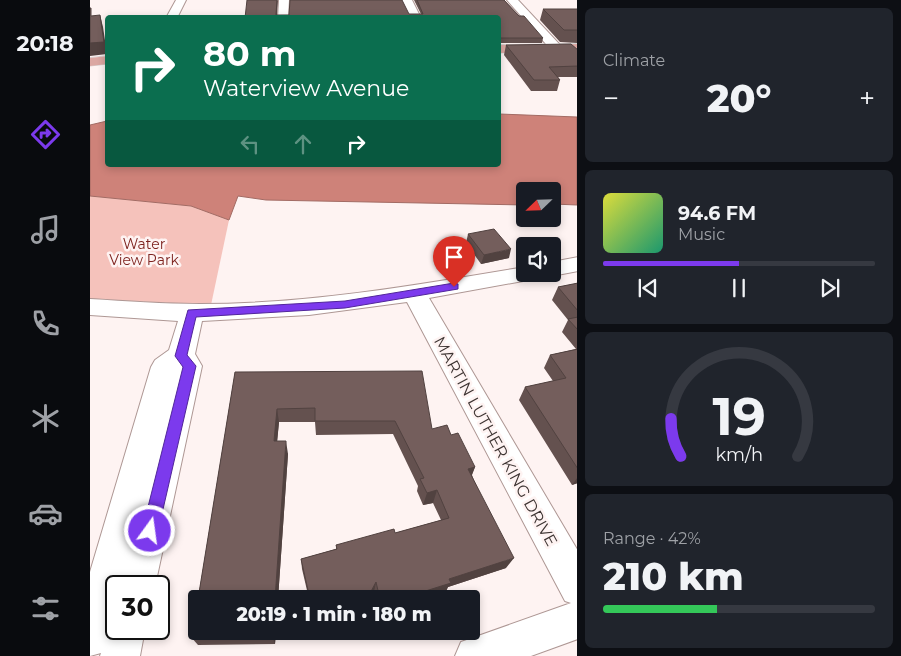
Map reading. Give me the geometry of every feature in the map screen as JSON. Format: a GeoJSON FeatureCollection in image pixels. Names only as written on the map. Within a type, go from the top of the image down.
{"type":"FeatureCollection","features":[{"type":"Feature","properties":{"kind":"main road"},"geometry":{"type":"LineString","coordinates":[[501,49],[577,48]]}},
{"type":"Feature","properties":{"kind":"main road"},"geometry":{"type":"LineString","coordinates":[[90,62],[105,60]]}},
{"type":"Feature","properties":{"kind":"street"},"geometry":{"type":"LineString","coordinates":[[173,15],[182,0]]}},
{"type":"Feature","properties":{"kind":"street"},"geometry":{"type":"LineString","coordinates":[[283,15],[284,0]]}},
{"type":"Feature","properties":{"kind":"street"},"geometry":{"type":"LineString","coordinates":[[407,0],[414,15]]}},
{"type":"Feature","properties":{"kind":"street"},"geometry":{"type":"LineString","coordinates":[[512,0],[557,48]]}},
{"type":"Feature","properties":{"kind":"street"},"geometry":{"type":"LineString","coordinates":[[561,267],[577,264]]}},
{"type":"Feature","properties":{"kind":"street"},"geometry":{"type":"LineString","coordinates":[[90,306],[192,313],[345,304],[415,294],[516,276]]}},
{"type":"Feature","properties":{"kind":"street","name":"MARTIN LUTHER KING DRIVE"},"geometry":{"type":"LineString","coordinates":[[415,294],[577,588]]}},
{"type":"Feature","properties":{"kind":"street"},"geometry":{"type":"LineString","coordinates":[[90,638],[164,367],[181,356],[192,313]]}},
{"type":"Feature","properties":{"kind":"street"},"geometry":{"type":"LineString","coordinates":[[139,575],[190,366],[181,356]]}},
{"type":"Feature","properties":{"kind":"street"},"geometry":{"type":"LineString","coordinates":[[475,656],[577,620]]}},
{"type":"Feature","properties":{"kind":"street"},"geometry":{"type":"LineString","coordinates":[[120,656],[124,640]]}},
{"type":"Feature","properties":{"kind":"green space","name":"Water View Park"},"geometry":{"type":"Polygon","coordinates":[[[90,196],[191,206],[229,220],[211,305],[90,299],[90,196]]]}},
{"type":"Feature","properties":{"kind":"shaded area"},"geometry":{"type":"Polygon","coordinates":[[[501,114],[577,117],[577,205],[561,204],[561,182],[516,182],[516,205],[266,200],[238,196],[229,220],[191,206],[90,196],[90,125],[105,121],[105,167],[501,167],[501,114]]]}},
{"type":"Feature","properties":{"kind":"building"},"geometry":{"type":"Polygon","coordinates":[[[247,0],[277,0],[276,15],[245,15],[247,0]]]}},
{"type":"Feature","properties":{"kind":"building"},"geometry":{"type":"Polygon","coordinates":[[[290,0],[402,0],[409,14],[423,14],[417,0],[504,0],[519,16],[524,16],[543,38],[501,38],[501,15],[289,15],[290,0]]]}},
{"type":"Feature","properties":{"kind":"building"},"geometry":{"type":"Polygon","coordinates":[[[90,8],[91,16],[100,15],[104,42],[90,43],[90,8]]]}},
{"type":"Feature","properties":{"kind":"building"},"geometry":{"type":"Polygon","coordinates":[[[543,9],[577,9],[577,30],[564,30],[543,9]]]}},
{"type":"Feature","properties":{"kind":"building"},"geometry":{"type":"Polygon","coordinates":[[[571,44],[577,49],[577,66],[549,67],[560,80],[534,80],[506,45],[571,44]]]}},
{"type":"Feature","properties":{"kind":"building"},"geometry":{"type":"Polygon","coordinates":[[[494,229],[511,249],[484,255],[468,234],[494,229]]]}},
{"type":"Feature","properties":{"kind":"building"},"geometry":{"type":"Polygon","coordinates":[[[577,283],[577,310],[558,287],[577,283]]]}},
{"type":"Feature","properties":{"kind":"building"},"geometry":{"type":"Polygon","coordinates":[[[577,317],[577,329],[568,319],[577,317]]]}},
{"type":"Feature","properties":{"kind":"building"},"geometry":{"type":"Polygon","coordinates":[[[577,349],[577,467],[525,387],[566,378],[550,355],[577,349]]]}},
{"type":"Feature","properties":{"kind":"building"},"geometry":{"type":"Polygon","coordinates":[[[422,371],[432,429],[447,425],[451,435],[458,433],[475,467],[468,469],[514,558],[449,579],[451,583],[429,590],[378,590],[376,582],[372,590],[308,590],[301,559],[337,549],[336,545],[394,529],[395,533],[449,518],[437,490],[427,493],[420,479],[424,478],[395,421],[315,421],[315,408],[277,409],[274,441],[286,441],[276,590],[199,590],[235,372],[422,371]]]}},
{"type":"Feature","properties":{"kind":"route"},"geometry":{"type":"LineString","coordinates":[[150,531],[190,366],[181,356],[192,313],[307,308],[454,287]]}}]}
